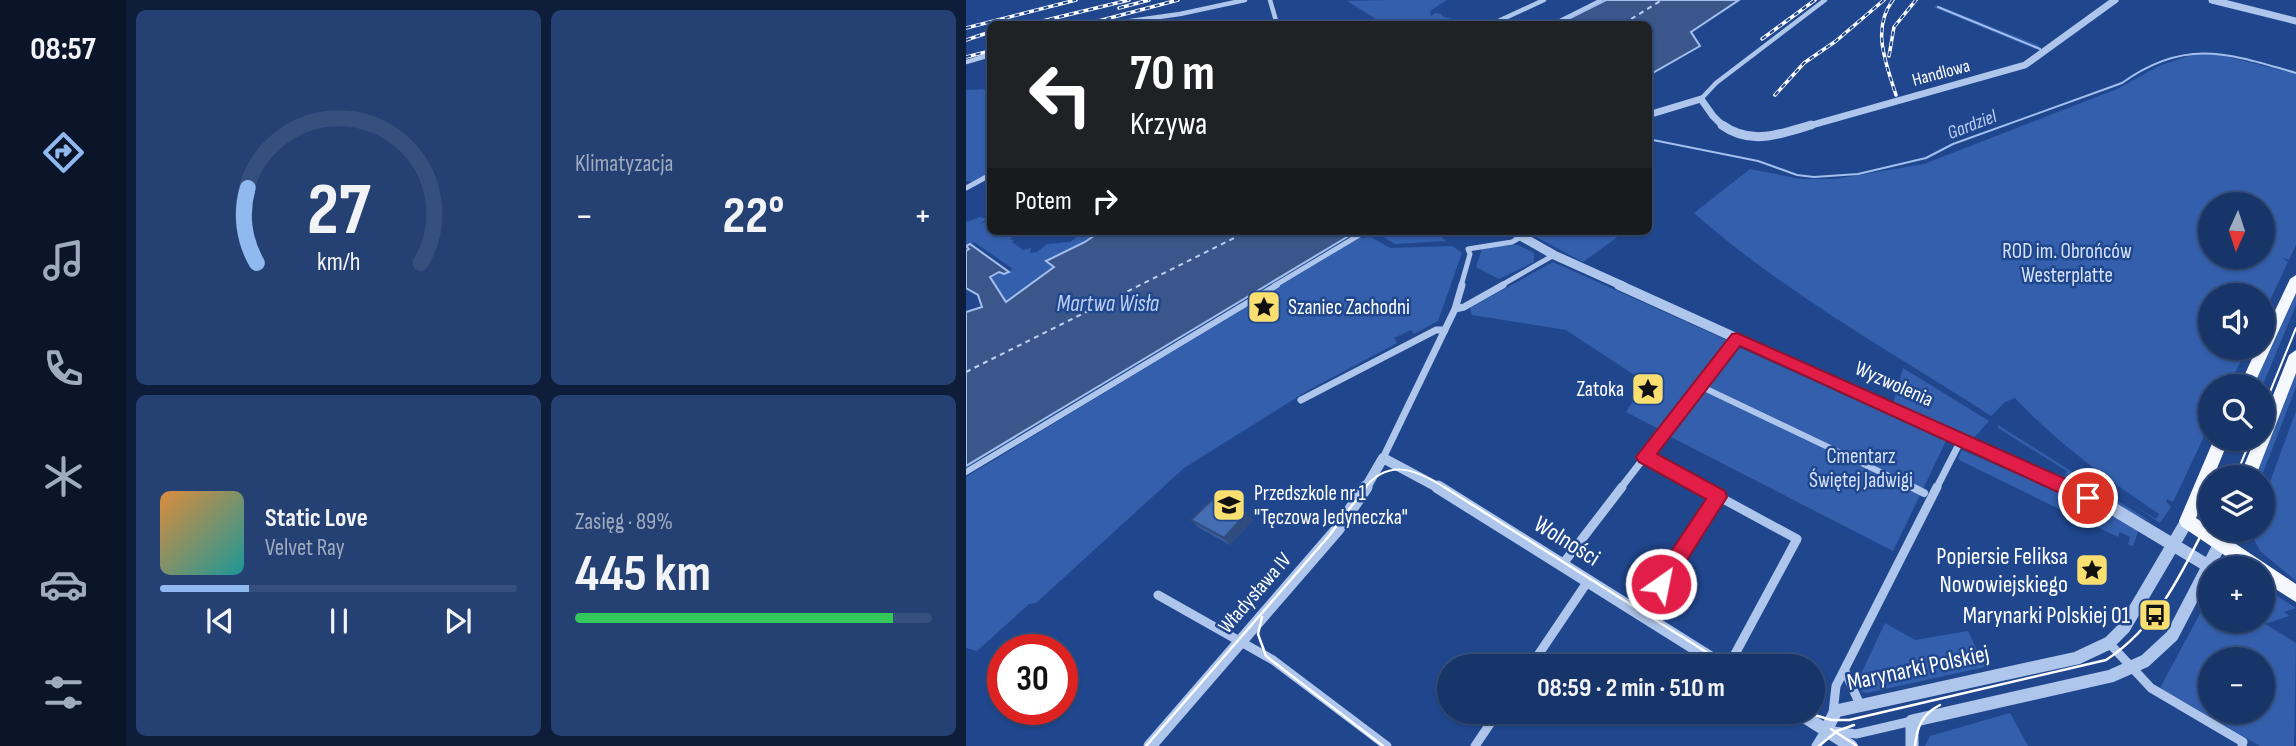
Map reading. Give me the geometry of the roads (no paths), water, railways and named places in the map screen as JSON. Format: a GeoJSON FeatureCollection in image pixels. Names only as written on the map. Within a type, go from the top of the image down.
{"type":"FeatureCollection","features":[{"type":"Feature","properties":{"kind":"main road"},"geometry":{"type":"LineString","coordinates":[[2252,374],[2296,279]]}},
{"type":"Feature","properties":{"kind":"main road"},"geometry":{"type":"LineString","coordinates":[[2275,408],[2296,355]]}},
{"type":"Feature","properties":{"kind":"main road","name":"Marynarki Polskiej"},"geometry":{"type":"LineString","coordinates":[[2187,521],[2217,451]]}},
{"type":"Feature","properties":{"kind":"main road"},"geometry":{"type":"LineString","coordinates":[[2187,521],[2198,525]]}},
{"type":"Feature","properties":{"kind":"main road"},"geometry":{"type":"LineString","coordinates":[[2231,542],[2246,556]]}},
{"type":"Feature","properties":{"kind":"main road"},"geometry":{"type":"LineString","coordinates":[[2275,580],[2296,594]]}},
{"type":"Feature","properties":{"kind":"street"},"geometry":{"type":"LineString","coordinates":[[1130,21],[1245,0]]}},
{"type":"Feature","properties":{"kind":"street"},"geometry":{"type":"LineString","coordinates":[[1270,0],[1276,21]]}},
{"type":"Feature","properties":{"kind":"street"},"geometry":{"type":"LineString","coordinates":[[1498,21],[1544,0]]}},
{"type":"Feature","properties":{"kind":"street"},"geometry":{"type":"LineString","coordinates":[[1559,21],[1601,0]]}},
{"type":"Feature","properties":{"kind":"street"},"geometry":{"type":"LineString","coordinates":[[1652,114],[1701,99],[1716,83],[1825,0]]}},
{"type":"Feature","properties":{"kind":"street","name":"Handlowa"},"geometry":{"type":"LineString","coordinates":[[1701,99],[1718,124],[1758,139],[2025,65],[2115,0]]}},
{"type":"Feature","properties":{"kind":"street"},"geometry":{"type":"LineString","coordinates":[[2212,0],[2296,21]]}},
{"type":"Feature","properties":{"kind":"street"},"geometry":{"type":"LineString","coordinates":[[966,62],[987,56]]}},
{"type":"Feature","properties":{"kind":"street"},"geometry":{"type":"LineString","coordinates":[[966,188],[987,177]]}},
{"type":"Feature","properties":{"kind":"street"},"geometry":{"type":"LineString","coordinates":[[966,472],[1359,235]]}},
{"type":"Feature","properties":{"kind":"street"},"geometry":{"type":"LineString","coordinates":[[1518,235],[1554,255]]}},
{"type":"Feature","properties":{"kind":"street","name":"Władysława IV"},"geometry":{"type":"LineString","coordinates":[[1150,746],[1343,522],[1383,458],[1445,331],[1455,309],[1471,254],[1468,249],[1511,242],[1521,237]]}},
{"type":"Feature","properties":{"kind":"street"},"geometry":{"type":"LineString","coordinates":[[1455,309],[1464,307],[1554,255]]}},
{"type":"Feature","properties":{"kind":"street","name":"Wyzwolenia"},"geometry":{"type":"LineString","coordinates":[[1554,255],[2115,510],[2198,559]]}},
{"type":"Feature","properties":{"kind":"street"},"geometry":{"type":"LineString","coordinates":[[1301,400],[1436,330],[1445,331]]}},
{"type":"Feature","properties":{"kind":"street"},"geometry":{"type":"LineString","coordinates":[[1562,565],[1737,338]]}},
{"type":"Feature","properties":{"kind":"street"},"geometry":{"type":"LineString","coordinates":[[1700,386],[1924,493]]}},
{"type":"Feature","properties":{"kind":"street"},"geometry":{"type":"LineString","coordinates":[[1816,746],[1829,723],[1833,694],[1844,670],[1961,440]]}},
{"type":"Feature","properties":{"kind":"street"},"geometry":{"type":"LineString","coordinates":[[1645,457],[1797,539],[1733,654]]}},
{"type":"Feature","properties":{"kind":"street","name":"Wolności"},"geometry":{"type":"LineString","coordinates":[[1383,458],[1429,482],[1705,654]]}},
{"type":"Feature","properties":{"kind":"street"},"geometry":{"type":"LineString","coordinates":[[1641,614],[1718,497]]}},
{"type":"Feature","properties":{"kind":"street","name":"Marynarki Polskiej"},"geometry":{"type":"LineString","coordinates":[[1829,723],[1836,711],[2077,658],[2109,643],[2138,608],[2187,521]]}},
{"type":"Feature","properties":{"kind":"street"},"geometry":{"type":"LineString","coordinates":[[1539,654],[1588,582]]}},
{"type":"Feature","properties":{"kind":"street"},"geometry":{"type":"LineString","coordinates":[[1825,722],[1856,734],[2111,676],[2131,668],[2159,650],[2172,636],[2198,589]]}},
{"type":"Feature","properties":{"kind":"street"},"geometry":{"type":"LineString","coordinates":[[1158,595],[1273,660],[1387,746]]}},
{"type":"Feature","properties":{"kind":"street"},"geometry":{"type":"LineString","coordinates":[[2109,643],[2151,688],[2242,744]]}},
{"type":"Feature","properties":{"kind":"street"},"geometry":{"type":"LineString","coordinates":[[1844,670],[1848,685],[1861,707]]}},
{"type":"Feature","properties":{"kind":"street"},"geometry":{"type":"LineString","coordinates":[[1912,721],[1912,746]]}},
{"type":"Feature","properties":{"kind":"street"},"geometry":{"type":"LineString","coordinates":[[1829,723],[1851,746]]}},
{"type":"Feature","properties":{"kind":"street"},"geometry":{"type":"LineString","coordinates":[[1475,746],[1490,724]]}},
{"type":"Feature","properties":{"kind":"water"},"geometry":{"type":"Polygon","coordinates":[[[1606,0],[1739,0],[1691,32],[1700,46],[1652,73],[1652,21],[1564,21],[1606,0]]]}},
{"type":"Feature","properties":{"kind":"water","name":"Martwa Wisła"},"geometry":{"type":"Polygon","coordinates":[[[1095,235],[1350,235],[966,466],[966,312],[982,307],[978,295],[966,288],[966,251],[969,249],[966,246],[970,244],[1009,272],[999,272],[990,277],[1006,302],[1054,267],[1046,261],[1095,235]]]}},
{"type":"Feature","properties":{"kind":"waterway"},"geometry":{"type":"LineString","coordinates":[[1938,7],[2040,49]]}},
{"type":"Feature","properties":{"kind":"waterway","name":"Gardziel"},"geometry":{"type":"LineString","coordinates":[[1652,140],[1758,161],[1797,175],[1814,177],[1858,174],[1926,158],[1953,144],[2122,83],[2145,69],[2187,55],[2227,56],[2296,73]]}},
{"type":"Feature","properties":{"kind":"tram line"},"geometry":{"type":"LineString","coordinates":[[2275,380],[2296,328]]}},
{"type":"Feature","properties":{"kind":"tram line"},"geometry":{"type":"LineString","coordinates":[[2240,465],[2246,451]]}},
{"type":"Feature","properties":{"kind":"tram line"},"geometry":{"type":"LineString","coordinates":[[1366,487],[1384,473],[1404,470],[1415,472],[1447,489]]}},
{"type":"Feature","properties":{"kind":"tram line"},"geometry":{"type":"LineString","coordinates":[[1146,746],[1328,537],[1366,487]]}},
{"type":"Feature","properties":{"kind":"tram line"},"geometry":{"type":"LineString","coordinates":[[1444,487],[1709,654]]}},
{"type":"Feature","properties":{"kind":"tram line"},"geometry":{"type":"LineString","coordinates":[[1825,718],[1849,720],[2106,660],[2140,631],[2155,614],[2179,577],[2198,540]]}},
{"type":"Feature","properties":{"kind":"tram line"},"geometry":{"type":"LineString","coordinates":[[1262,617],[1258,634],[1266,656],[1383,746]]}},
{"type":"Feature","properties":{"kind":"tram line"},"geometry":{"type":"LineString","coordinates":[[1915,746],[1922,722],[1940,705]]}},
{"type":"Feature","properties":{"kind":"tram line"},"geometry":{"type":"LineString","coordinates":[[1836,732],[1854,725]]}},
{"type":"Feature","properties":{"kind":"tram line"},"geometry":{"type":"LineString","coordinates":[[1831,729],[1836,732]]}},
{"type":"Feature","properties":{"kind":"tram line"},"geometry":{"type":"LineString","coordinates":[[1819,746],[1836,732]]}},
{"type":"Feature","properties":{"kind":"tram line"},"geometry":{"type":"LineString","coordinates":[[1836,732],[1857,746]]}},
{"type":"Feature","properties":{"kind":"railway"},"geometry":{"type":"LineString","coordinates":[[994,21],[1076,0]]}},
{"type":"Feature","properties":{"kind":"railway"},"geometry":{"type":"LineString","coordinates":[[1042,21],[1129,0]]}},
{"type":"Feature","properties":{"kind":"railway"},"geometry":{"type":"LineString","coordinates":[[1119,8],[1149,0]]}},
{"type":"Feature","properties":{"kind":"railway"},"geometry":{"type":"LineString","coordinates":[[1098,21],[1178,0]]}},
{"type":"Feature","properties":{"kind":"railway"},"geometry":{"type":"LineString","coordinates":[[1762,39],[1815,0]]}},
{"type":"Feature","properties":{"kind":"railway"},"geometry":{"type":"LineString","coordinates":[[1775,95],[1804,63],[1836,41],[1884,0]]}},
{"type":"Feature","properties":{"kind":"railway"},"geometry":{"type":"LineString","coordinates":[[1893,0],[1883,23],[1882,46],[1896,95]]}},
{"type":"Feature","properties":{"kind":"railway"},"geometry":{"type":"LineString","coordinates":[[1889,56],[1894,27],[1916,0]]}},
{"type":"Feature","properties":{"kind":"railway"},"geometry":{"type":"LineString","coordinates":[[966,28],[987,23]]}},
{"type":"Feature","properties":{"kind":"railway"},"geometry":{"type":"LineString","coordinates":[[966,40],[987,33]]}},
{"type":"Feature","properties":{"kind":"railway"},"geometry":{"type":"LineString","coordinates":[[966,57],[987,52]]}},
{"type":"Feature","properties":{"kind":"place","name":"Szaniec Zachodni"},"geometry":{"type":"Point","coordinates":[1264,307]}},
{"type":"Feature","properties":{"kind":"place","name":"Zatoka"},"geometry":{"type":"Point","coordinates":[1648,389]}},
{"type":"Feature","properties":{"kind":"place","name":"Przedszkole nr 1 \"Tęczowa Jedyneczka\""},"geometry":{"type":"Point","coordinates":[1229,505]}},
{"type":"Feature","properties":{"kind":"place","name":"Popiersie Feliksa Nowowiejskiego"},"geometry":{"type":"Point","coordinates":[2092,570]}},
{"type":"Feature","properties":{"kind":"place","name":"Marynarki Polskiej 01"},"geometry":{"type":"Point","coordinates":[2155,615]}},
{"type":"Feature","properties":{"kind":"park label","name":"ROD im. Obrońców Westerplatte"},"geometry":{"type":"Point","coordinates":[2067,263]}},
{"type":"Feature","properties":{"kind":"park label","name":"Cmentarz Świętej Jadwigi"},"geometry":{"type":"Point","coordinates":[1861,468]}}]}
